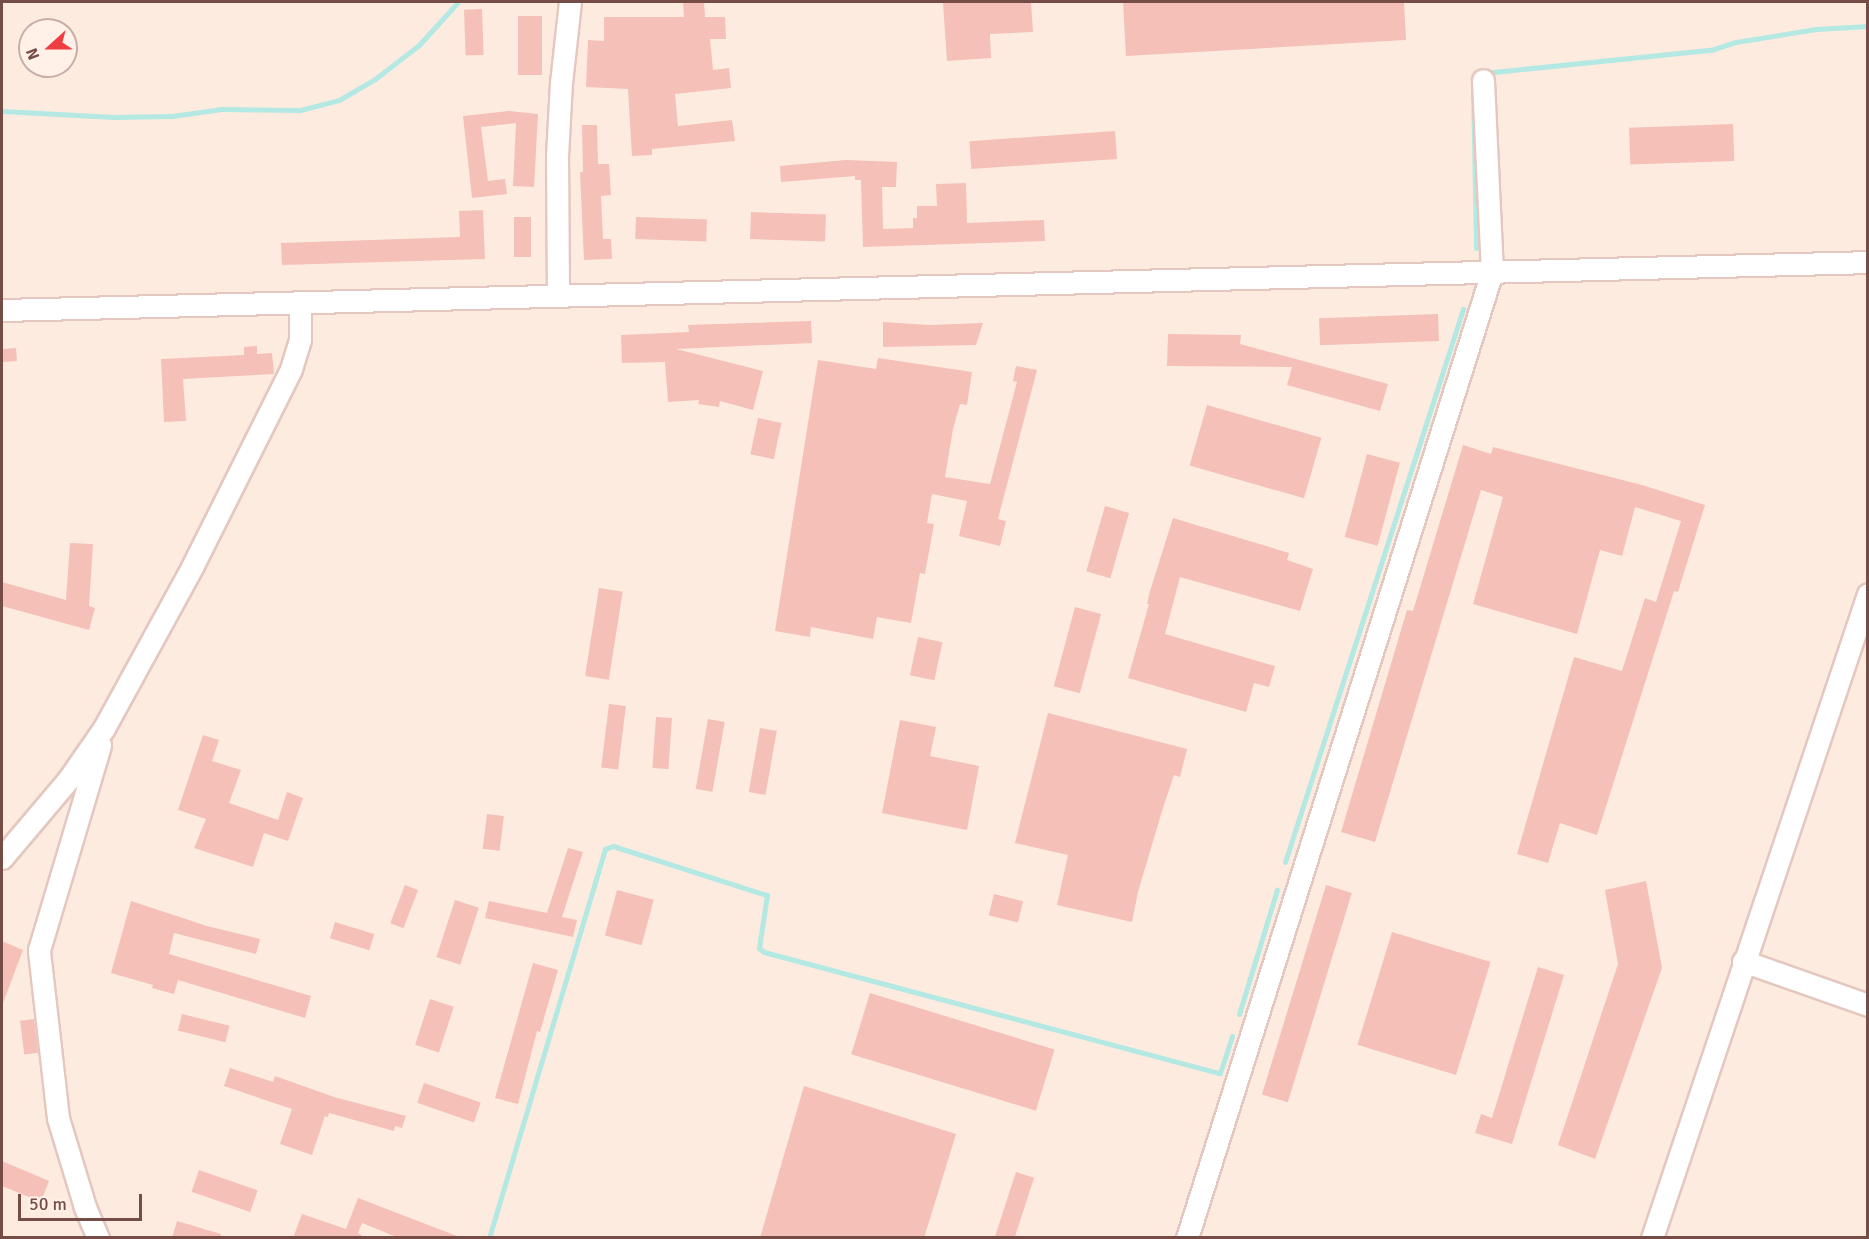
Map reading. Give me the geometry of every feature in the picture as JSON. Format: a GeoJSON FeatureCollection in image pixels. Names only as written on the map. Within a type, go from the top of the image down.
{"type":"FeatureCollection","features":[{"type":"Feature","properties":{"kind":"street"},"geometry":{"type":"LineString","coordinates":[[558,295],[557,156],[561,83],[570,2]]}},
{"type":"Feature","properties":{"kind":"street"},"geometry":{"type":"LineString","coordinates":[[1187,1238],[1492,272],[1483,80]]}},
{"type":"Feature","properties":{"kind":"street"},"geometry":{"type":"LineString","coordinates":[[2,310],[1868,262]]}},
{"type":"Feature","properties":{"kind":"street"},"geometry":{"type":"LineString","coordinates":[[2,858],[68,780],[104,728],[192,567],[279,398],[300,339],[300,302]]}},
{"type":"Feature","properties":{"kind":"street"},"geometry":{"type":"LineString","coordinates":[[1652,1238],[1743,961],[1868,594]]}},
{"type":"Feature","properties":{"kind":"street"},"geometry":{"type":"LineString","coordinates":[[98,1238],[82,1197],[58,1118],[39,950],[104,728]]}},
{"type":"Feature","properties":{"kind":"street"},"geometry":{"type":"LineString","coordinates":[[1743,961],[1868,1005]]}},
{"type":"Feature","properties":{"kind":"building"},"geometry":{"type":"Polygon","coordinates":[[[683,2],[704,2],[705,17],[725,17],[726,39],[710,39],[713,70],[729,68],[731,88],[675,94],[678,126],[732,120],[735,141],[652,149],[652,155],[632,156],[628,89],[586,87],[588,40],[604,41],[604,17],[684,17],[683,2]]]}},
{"type":"Feature","properties":{"kind":"building"},"geometry":{"type":"Polygon","coordinates":[[[1031,2],[1033,32],[990,34],[991,58],[947,61],[943,3],[1031,2]]]}},
{"type":"Feature","properties":{"kind":"building"},"geometry":{"type":"Polygon","coordinates":[[[1123,2],[1404,2],[1406,40],[1126,56],[1123,2]]]}},
{"type":"Feature","properties":{"kind":"building"},"geometry":{"type":"Polygon","coordinates":[[[482,9],[484,55],[466,56],[464,10],[482,9]]]}},
{"type":"Feature","properties":{"kind":"building"},"geometry":{"type":"Polygon","coordinates":[[[518,16],[542,16],[542,75],[518,75],[518,16]]]}},
{"type":"Feature","properties":{"kind":"building"},"geometry":{"type":"Polygon","coordinates":[[[509,111],[538,114],[534,187],[513,186],[516,123],[481,127],[488,181],[505,179],[507,194],[472,198],[463,116],[509,111]]]}},
{"type":"Feature","properties":{"kind":"building"},"geometry":{"type":"Polygon","coordinates":[[[1733,124],[1734,161],[1630,165],[1629,128],[1733,124]]]}},
{"type":"Feature","properties":{"kind":"building"},"geometry":{"type":"Polygon","coordinates":[[[582,125],[597,125],[598,164],[609,164],[611,195],[601,196],[603,239],[611,239],[612,259],[584,260],[580,172],[583,172],[582,125]]]}},
{"type":"Feature","properties":{"kind":"building"},"geometry":{"type":"Polygon","coordinates":[[[1115,131],[1117,159],[971,169],[969,141],[1115,131]]]}},
{"type":"Feature","properties":{"kind":"building"},"geometry":{"type":"Polygon","coordinates":[[[846,160],[897,162],[896,187],[882,187],[883,229],[913,228],[913,218],[917,218],[917,206],[937,206],[936,184],[966,183],[967,223],[1044,220],[1045,241],[863,247],[861,180],[855,180],[855,176],[781,182],[780,166],[846,160]]]}},
{"type":"Feature","properties":{"kind":"building"},"geometry":{"type":"Polygon","coordinates":[[[483,210],[485,259],[282,265],[281,243],[460,237],[459,211],[483,210]]]}},
{"type":"Feature","properties":{"kind":"building"},"geometry":{"type":"Polygon","coordinates":[[[751,212],[826,215],[825,242],[750,239],[751,212]]]}},
{"type":"Feature","properties":{"kind":"building"},"geometry":{"type":"Polygon","coordinates":[[[514,217],[531,217],[531,257],[514,257],[514,217]]]}},
{"type":"Feature","properties":{"kind":"building"},"geometry":{"type":"Polygon","coordinates":[[[636,217],[707,219],[706,241],[635,239],[636,217]]]}},
{"type":"Feature","properties":{"kind":"building"},"geometry":{"type":"Polygon","coordinates":[[[1438,314],[1439,341],[1320,345],[1319,318],[1438,314]]]}},
{"type":"Feature","properties":{"kind":"building"},"geometry":{"type":"Polygon","coordinates":[[[811,321],[812,343],[676,349],[763,371],[753,410],[720,401],[719,407],[698,404],[699,400],[668,402],[665,362],[622,363],[621,335],[689,332],[688,325],[811,321]]]}},
{"type":"Feature","properties":{"kind":"building"},"geometry":{"type":"Polygon","coordinates":[[[883,322],[930,325],[983,323],[976,345],[883,347],[883,322]]]}},
{"type":"Feature","properties":{"kind":"building"},"geometry":{"type":"Polygon","coordinates":[[[1168,334],[1241,335],[1240,344],[1388,384],[1380,411],[1287,385],[1292,367],[1167,366],[1168,334]]]}},
{"type":"Feature","properties":{"kind":"building"},"geometry":{"type":"Polygon","coordinates":[[[257,346],[257,354],[272,353],[274,374],[183,379],[186,421],[164,422],[161,359],[244,355],[244,347],[257,346]]]}},
{"type":"Feature","properties":{"kind":"building"},"geometry":{"type":"Polygon","coordinates":[[[16,348],[17,361],[3,362],[2,349],[16,348]]]}},
{"type":"Feature","properties":{"kind":"building"},"geometry":{"type":"Polygon","coordinates":[[[878,358],[972,372],[967,405],[960,404],[953,429],[945,477],[990,484],[1017,382],[1013,381],[1016,366],[1037,370],[998,519],[1006,521],[1000,546],[959,536],[967,501],[932,494],[927,523],[934,524],[925,574],[920,573],[911,623],[877,617],[873,639],[811,627],[810,637],[775,631],[818,360],[876,369],[878,358]]]}},
{"type":"Feature","properties":{"kind":"building"},"geometry":{"type":"Polygon","coordinates":[[[1207,405],[1321,438],[1304,498],[1190,466],[1207,405]]]}},
{"type":"Feature","properties":{"kind":"building"},"geometry":{"type":"Polygon","coordinates":[[[758,418],[781,423],[774,459],[750,454],[758,418]]]}},
{"type":"Feature","properties":{"kind":"building"},"geometry":{"type":"Polygon","coordinates":[[[1463,445],[1491,454],[1493,447],[1642,485],[1705,505],[1678,592],[1674,591],[1597,835],[1560,823],[1548,863],[1517,854],[1574,657],[1622,671],[1645,598],[1656,602],[1681,521],[1635,507],[1622,556],[1600,550],[1577,634],[1473,604],[1503,497],[1481,490],[1375,842],[1341,832],[1407,610],[1413,611],[1463,445]]]}},
{"type":"Feature","properties":{"kind":"building"},"geometry":{"type":"Polygon","coordinates":[[[1367,454],[1400,463],[1378,546],[1345,537],[1367,454]]]}},
{"type":"Feature","properties":{"kind":"building"},"geometry":{"type":"Polygon","coordinates":[[[1105,506],[1129,513],[1110,578],[1086,571],[1105,506]]]}},
{"type":"Feature","properties":{"kind":"building"},"geometry":{"type":"Polygon","coordinates":[[[1173,518],[1289,553],[1287,560],[1313,569],[1300,611],[1180,577],[1165,634],[1275,666],[1269,687],[1254,683],[1246,712],[1128,678],[1149,604],[1147,604],[1150,591],[1173,518]]]}},
{"type":"Feature","properties":{"kind":"building"},"geometry":{"type":"Polygon","coordinates":[[[70,543],[93,544],[89,606],[95,608],[89,630],[2,606],[2,582],[66,600],[70,543]]]}},
{"type":"Feature","properties":{"kind":"building"},"geometry":{"type":"Polygon","coordinates":[[[599,588],[623,592],[609,680],[585,676],[599,588]]]}},
{"type":"Feature","properties":{"kind":"building"},"geometry":{"type":"Polygon","coordinates":[[[1075,607],[1101,614],[1080,693],[1054,686],[1075,607]]]}},
{"type":"Feature","properties":{"kind":"building"},"geometry":{"type":"Polygon","coordinates":[[[918,637],[942,642],[934,680],[910,675],[918,637]]]}},
{"type":"Feature","properties":{"kind":"building"},"geometry":{"type":"Polygon","coordinates":[[[609,704],[626,706],[618,770],[601,768],[609,704]]]}},
{"type":"Feature","properties":{"kind":"building"},"geometry":{"type":"Polygon","coordinates":[[[1048,713],[1187,749],[1180,777],[1174,775],[1162,811],[1138,892],[1132,922],[1057,905],[1068,855],[1015,843],[1048,713]]]}},
{"type":"Feature","properties":{"kind":"building"},"geometry":{"type":"Polygon","coordinates":[[[656,717],[672,718],[668,769],[652,768],[656,717]]]}},
{"type":"Feature","properties":{"kind":"building"},"geometry":{"type":"Polygon","coordinates":[[[708,719],[725,722],[712,792],[696,789],[708,719]]]}},
{"type":"Feature","properties":{"kind":"building"},"geometry":{"type":"Polygon","coordinates":[[[900,720],[936,727],[930,756],[979,766],[967,830],[882,813],[900,720]]]}},
{"type":"Feature","properties":{"kind":"building"},"geometry":{"type":"Polygon","coordinates":[[[760,728],[777,731],[765,795],[749,792],[760,728]]]}},
{"type":"Feature","properties":{"kind":"building"},"geometry":{"type":"Polygon","coordinates":[[[203,735],[219,740],[212,761],[241,770],[229,803],[278,820],[287,792],[303,798],[288,841],[264,833],[253,867],[194,848],[206,819],[178,810],[203,735]]]}},
{"type":"Feature","properties":{"kind":"building"},"geometry":{"type":"Polygon","coordinates":[[[487,814],[504,816],[500,851],[483,849],[487,814]]]}},
{"type":"Feature","properties":{"kind":"building"},"geometry":{"type":"Polygon","coordinates":[[[568,848],[583,852],[562,917],[577,920],[573,937],[485,918],[489,901],[547,913],[568,848]]]}},
{"type":"Feature","properties":{"kind":"building"},"geometry":{"type":"Polygon","coordinates":[[[1646,881],[1662,968],[1595,1159],[1558,1145],[1618,964],[1605,890],[1646,881]]]}},
{"type":"Feature","properties":{"kind":"building"},"geometry":{"type":"Polygon","coordinates":[[[405,885],[418,890],[403,928],[390,923],[405,885]]]}},
{"type":"Feature","properties":{"kind":"building"},"geometry":{"type":"Polygon","coordinates":[[[1326,885],[1352,893],[1288,1102],[1262,1094],[1326,885]]]}},
{"type":"Feature","properties":{"kind":"building"},"geometry":{"type":"Polygon","coordinates":[[[617,890],[654,900],[642,945],[605,935],[617,890]]]}},
{"type":"Feature","properties":{"kind":"building"},"geometry":{"type":"Polygon","coordinates":[[[994,894],[1023,901],[1018,923],[989,915],[994,894]]]}},
{"type":"Feature","properties":{"kind":"building"},"geometry":{"type":"Polygon","coordinates":[[[455,900],[479,908],[460,965],[436,957],[455,900]]]}},
{"type":"Feature","properties":{"kind":"building"},"geometry":{"type":"Polygon","coordinates":[[[131,901],[207,926],[260,939],[256,954],[174,933],[169,954],[311,996],[305,1018],[178,980],[174,994],[152,988],[153,985],[111,973],[131,901]]]}},
{"type":"Feature","properties":{"kind":"building"},"geometry":{"type":"Polygon","coordinates":[[[335,922],[374,934],[369,950],[330,938],[335,922]]]}},
{"type":"Feature","properties":{"kind":"building"},"geometry":{"type":"Polygon","coordinates":[[[1392,932],[1490,962],[1456,1075],[1358,1045],[1392,932]]]}},
{"type":"Feature","properties":{"kind":"building"},"geometry":{"type":"Polygon","coordinates":[[[2,941],[23,950],[3,1003],[2,1002],[2,941]]]}},
{"type":"Feature","properties":{"kind":"building"},"geometry":{"type":"Polygon","coordinates":[[[533,963],[558,970],[540,1032],[537,1031],[518,1104],[495,1098],[533,963]]]}},
{"type":"Feature","properties":{"kind":"building"},"geometry":{"type":"Polygon","coordinates":[[[1538,967],[1564,975],[1512,1144],[1475,1133],[1481,1114],[1492,1118],[1538,967]]]}},
{"type":"Feature","properties":{"kind":"building"},"geometry":{"type":"Polygon","coordinates":[[[870,993],[1055,1049],[1036,1111],[851,1054],[870,993]]]}},
{"type":"Feature","properties":{"kind":"building"},"geometry":{"type":"Polygon","coordinates":[[[430,999],[454,1007],[439,1052],[415,1045],[430,999]]]}},
{"type":"Feature","properties":{"kind":"building"},"geometry":{"type":"Polygon","coordinates":[[[182,1014],[230,1026],[225,1042],[178,1030],[182,1014]]]}},
{"type":"Feature","properties":{"kind":"building"},"geometry":{"type":"Polygon","coordinates":[[[34,1019],[38,1053],[24,1054],[20,1021],[34,1019]]]}},
{"type":"Feature","properties":{"kind":"building"},"geometry":{"type":"Polygon","coordinates":[[[230,1068],[273,1082],[275,1076],[334,1097],[406,1116],[402,1128],[395,1126],[394,1131],[329,1113],[328,1117],[325,1116],[312,1155],[280,1144],[292,1109],[224,1086],[230,1068]]]}},
{"type":"Feature","properties":{"kind":"building"},"geometry":{"type":"Polygon","coordinates":[[[424,1083],[481,1103],[474,1122],[417,1103],[424,1083]]]}},
{"type":"Feature","properties":{"kind":"building"},"geometry":{"type":"Polygon","coordinates":[[[804,1086],[956,1134],[924,1238],[760,1238],[804,1086]]]}},
{"type":"Feature","properties":{"kind":"building"},"geometry":{"type":"Polygon","coordinates":[[[2,1161],[49,1181],[41,1202],[2,1186],[2,1161]]]}},
{"type":"Feature","properties":{"kind":"building"},"geometry":{"type":"Polygon","coordinates":[[[199,1170],[258,1190],[250,1212],[192,1192],[199,1170]]]}},
{"type":"Feature","properties":{"kind":"building"},"geometry":{"type":"Polygon","coordinates":[[[1016,1172],[1034,1178],[1015,1238],[995,1238],[1016,1172]]]}},
{"type":"Feature","properties":{"kind":"building"},"geometry":{"type":"Polygon","coordinates":[[[358,1198],[457,1236],[457,1238],[399,1238],[362,1223],[358,1233],[365,1238],[293,1238],[302,1214],[346,1229],[358,1198]]]}},
{"type":"Feature","properties":{"kind":"building"},"geometry":{"type":"Polygon","coordinates":[[[177,1221],[221,1234],[220,1238],[172,1238],[177,1221]]]}},
{"type":"Feature","properties":{"kind":"waterway"},"geometry":{"type":"LineString","coordinates":[[2,111],[114,117],[172,116],[222,109],[300,110],[339,100],[375,79],[419,45],[458,2]]}},
{"type":"Feature","properties":{"kind":"waterway"},"geometry":{"type":"LineString","coordinates":[[1483,73],[1711,50],[1736,42],[1816,29],[1868,26]]}},
{"type":"Feature","properties":{"kind":"waterway"},"geometry":{"type":"LineString","coordinates":[[1473,88],[1476,248]]}},
{"type":"Feature","properties":{"kind":"waterway"},"geometry":{"type":"LineString","coordinates":[[1285,862],[1463,309]]}},
{"type":"Feature","properties":{"kind":"waterway"},"geometry":{"type":"LineString","coordinates":[[489,1238],[605,849],[613,846],[767,895],[759,948],[764,952],[1220,1073],[1232,1036]]}},
{"type":"Feature","properties":{"kind":"waterway"},"geometry":{"type":"LineString","coordinates":[[1239,1014],[1277,890]]}}]}
